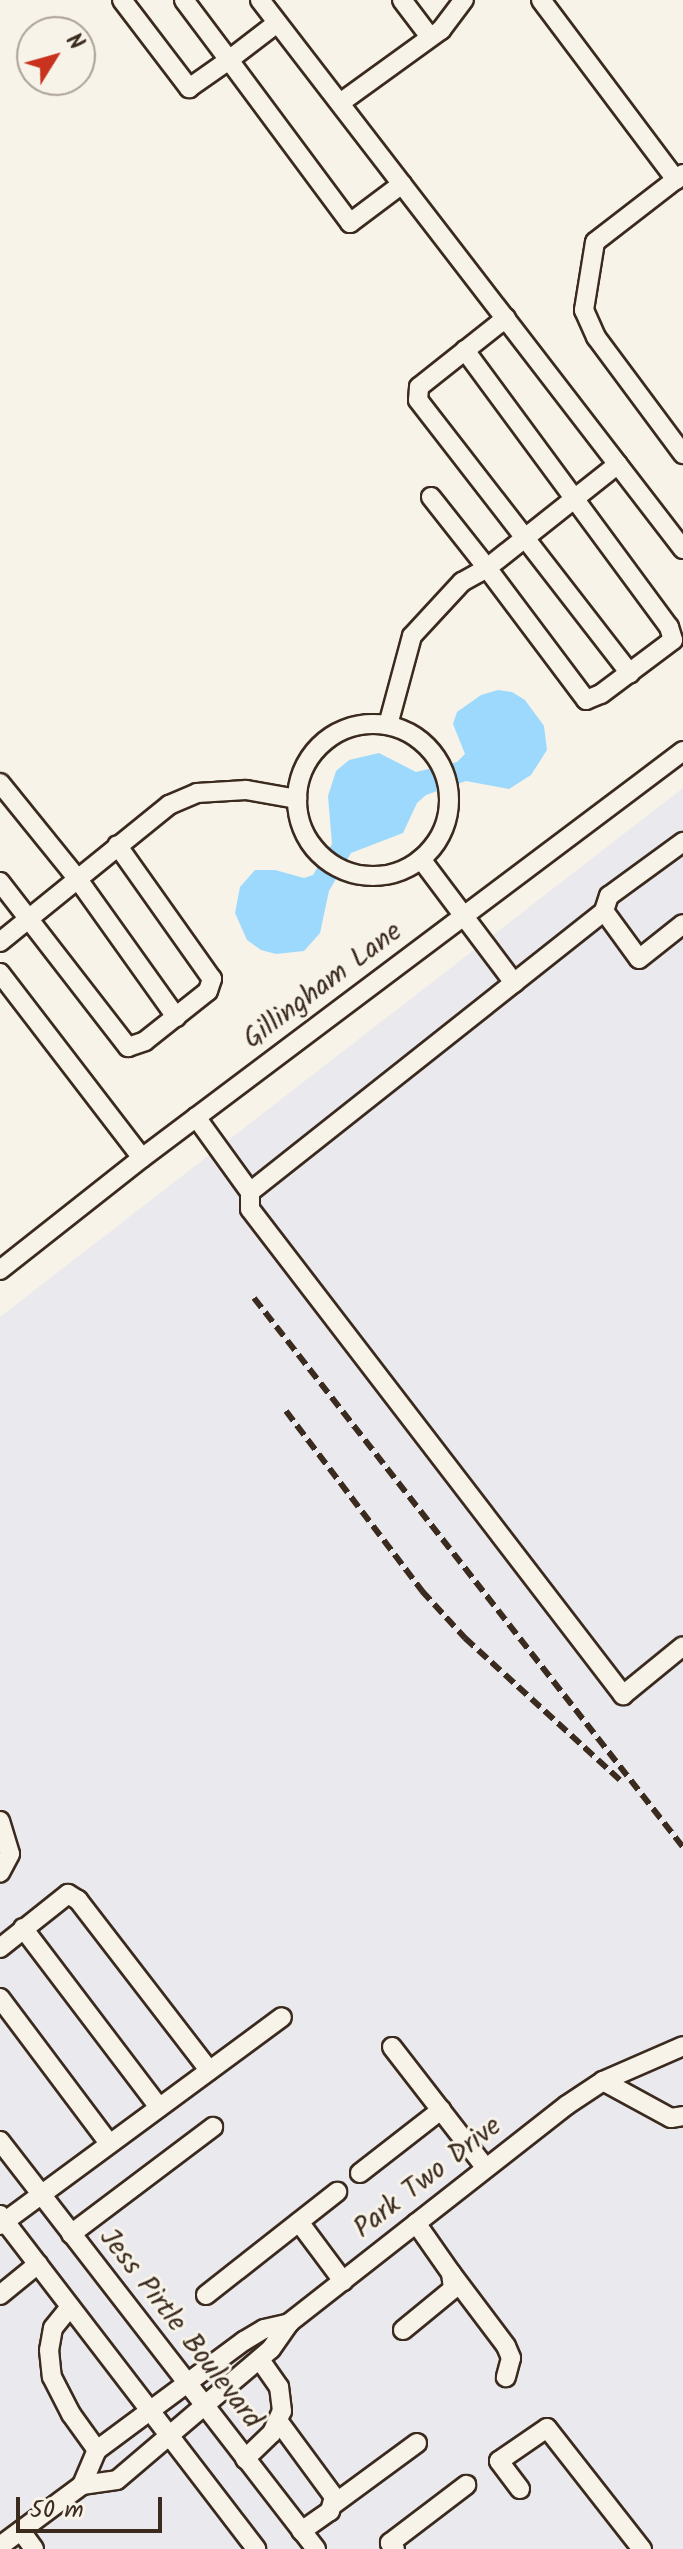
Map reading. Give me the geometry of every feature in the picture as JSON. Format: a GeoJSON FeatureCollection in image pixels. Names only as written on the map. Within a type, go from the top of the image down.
{"type":"FeatureCollection","features":[{"type":"Feature","properties":{"kind":"street"},"geometry":{"type":"LineString","coordinates":[[122,0],[189,88],[277,23]]}},
{"type":"Feature","properties":{"kind":"street"},"geometry":{"type":"LineString","coordinates":[[184,0],[350,223],[402,184]]}},
{"type":"Feature","properties":{"kind":"street"},"geometry":{"type":"LineString","coordinates":[[260,0],[683,549]]}},
{"type":"Feature","properties":{"kind":"street"},"geometry":{"type":"LineString","coordinates":[[402,0],[430,37]]}},
{"type":"Feature","properties":{"kind":"street"},"geometry":{"type":"LineString","coordinates":[[340,103],[430,37],[464,0]]}},
{"type":"Feature","properties":{"kind":"street"},"geometry":{"type":"LineString","coordinates":[[541,0],[679,177],[595,242],[584,310],[596,337],[683,454]]}},
{"type":"Feature","properties":{"kind":"street"},"geometry":{"type":"LineString","coordinates":[[506,318],[419,387],[418,400],[630,673]]}},
{"type":"Feature","properties":{"kind":"street"},"geometry":{"type":"LineString","coordinates":[[431,497],[586,700],[601,694],[673,640],[669,627],[576,497],[465,350]]}},
{"type":"Feature","properties":{"kind":"street"},"geometry":{"type":"LineString","coordinates":[[388,725],[412,636],[462,582],[487,568],[618,464]]}},
{"type":"Feature","properties":{"kind":"street"},"geometry":{"type":"LineString","coordinates":[[388,725],[411,734],[437,759],[449,794],[447,819],[437,841],[421,859],[373,877],[348,872],[317,852],[298,816],[297,799],[304,766],[320,745],[352,728],[388,725]]}},
{"type":"Feature","properties":{"kind":"street","name":"Gillingham Lane"},"geometry":{"type":"LineString","coordinates":[[2,1261],[683,751]]}},
{"type":"Feature","properties":{"kind":"street"},"geometry":{"type":"LineString","coordinates":[[0,783],[77,878],[176,1017]]}},
{"type":"Feature","properties":{"kind":"street"},"geometry":{"type":"LineString","coordinates":[[0,942],[169,805],[197,793],[246,790],[297,799]]}},
{"type":"Feature","properties":{"kind":"street"},"geometry":{"type":"LineString","coordinates":[[250,1192],[604,911],[609,896],[683,842]]}},
{"type":"Feature","properties":{"kind":"street"},"geometry":{"type":"LineString","coordinates":[[0,882],[128,1047],[145,1041],[176,1017],[208,991],[212,979],[117,845]]}},
{"type":"Feature","properties":{"kind":"street"},"geometry":{"type":"LineString","coordinates":[[421,859],[514,983]]}},
{"type":"Feature","properties":{"kind":"street"},"geometry":{"type":"LineString","coordinates":[[604,911],[639,959],[683,924]]}},
{"type":"Feature","properties":{"kind":"street"},"geometry":{"type":"LineString","coordinates":[[0,973],[142,1158]]}},
{"type":"Feature","properties":{"kind":"street"},"geometry":{"type":"LineString","coordinates":[[196,1117],[250,1192],[250,1209],[623,1695],[683,1646]]}},
{"type":"Feature","properties":{"kind":"street"},"geometry":{"type":"LineString","coordinates":[[0,1821],[10,1854],[0,1873]]}},
{"type":"Feature","properties":{"kind":"street"},"geometry":{"type":"LineString","coordinates":[[0,1948],[61,1896],[68,1894],[78,1900],[209,2070]]}},
{"type":"Feature","properties":{"kind":"street"},"geometry":{"type":"LineString","coordinates":[[23,1928],[159,2107]]}},
{"type":"Feature","properties":{"kind":"street"},"geometry":{"type":"LineString","coordinates":[[0,1998],[109,2143]]}},
{"type":"Feature","properties":{"kind":"street"},"geometry":{"type":"LineString","coordinates":[[256,2549],[2,2221],[282,2017]]}},
{"type":"Feature","properties":{"kind":"street","name":"Park Two Drive"},"geometry":{"type":"LineString","coordinates":[[0,2546],[82,2485],[117,2480],[170,2439],[260,2360],[289,2323],[567,2105],[603,2081],[683,2046]]}},
{"type":"Feature","properties":{"kind":"street"},"geometry":{"type":"LineString","coordinates":[[392,2047],[486,2168]]}},
{"type":"Feature","properties":{"kind":"street"},"geometry":{"type":"LineString","coordinates":[[603,2081],[671,2118],[683,2116]]}},
{"type":"Feature","properties":{"kind":"street"},"geometry":{"type":"LineString","coordinates":[[360,2173],[441,2110]]}},
{"type":"Feature","properties":{"kind":"street"},"geometry":{"type":"LineString","coordinates":[[71,2234],[213,2127]]}},
{"type":"Feature","properties":{"kind":"street","name":"Jess Pirtle Boulevard"},"geometry":{"type":"LineString","coordinates":[[0,2141],[316,2549]]}},
{"type":"Feature","properties":{"kind":"street"},"geometry":{"type":"LineString","coordinates":[[206,2295],[337,2192]]}},
{"type":"Feature","properties":{"kind":"street"},"geometry":{"type":"LineString","coordinates":[[299,2222],[343,2281]]}},
{"type":"Feature","properties":{"kind":"street"},"geometry":{"type":"LineString","coordinates":[[416,2223],[506,2346],[511,2358],[506,2377]]}},
{"type":"Feature","properties":{"kind":"street"},"geometry":{"type":"LineString","coordinates":[[0,2295],[38,2264]]}},
{"type":"Feature","properties":{"kind":"street"},"geometry":{"type":"LineString","coordinates":[[403,2330],[453,2289],[451,2273]]}},
{"type":"Feature","properties":{"kind":"street"},"geometry":{"type":"LineString","coordinates":[[70,2307],[53,2328],[49,2350],[52,2377],[71,2414],[97,2450]]}},
{"type":"Feature","properties":{"kind":"street","name":"Park Two Drive"},"geometry":{"type":"LineString","coordinates":[[82,2485],[97,2450],[244,2341],[264,2329],[289,2323]]}},
{"type":"Feature","properties":{"kind":"street"},"geometry":{"type":"LineString","coordinates":[[245,2459],[279,2422],[282,2399],[279,2387],[260,2360]]}},
{"type":"Feature","properties":{"kind":"street"},"geometry":{"type":"LineString","coordinates":[[279,2422],[325,2480],[334,2504]]}},
{"type":"Feature","properties":{"kind":"street"},"geometry":{"type":"LineString","coordinates":[[520,2489],[499,2461],[547,2428],[642,2549]]}},
{"type":"Feature","properties":{"kind":"street"},"geometry":{"type":"LineString","coordinates":[[301,2531],[417,2443]]}},
{"type":"Feature","properties":{"kind":"street"},"geometry":{"type":"LineString","coordinates":[[395,2549],[390,2543],[466,2485]]}},
{"type":"Feature","properties":{"kind":"street"},"geometry":{"type":"LineString","coordinates":[[21,2531],[34,2549]]}},
{"type":"Feature","properties":{"kind":"shaded area"},"geometry":{"type":"Polygon","coordinates":[[[683,788],[683,2549],[0,2549],[0,1317],[683,788]]]}},
{"type":"Feature","properties":{"kind":"water"},"geometry":{"type":"Polygon","coordinates":[[[498,690],[512,692],[525,700],[544,726],[547,750],[531,775],[509,789],[466,781],[426,795],[417,803],[403,833],[351,853],[329,891],[320,933],[304,951],[276,954],[261,950],[247,940],[235,913],[240,887],[255,870],[275,870],[304,878],[313,875],[332,844],[328,796],[336,771],[349,760],[379,753],[416,772],[457,762],[465,754],[453,724],[457,712],[481,695],[498,690]]]}},
{"type":"Feature","properties":{"kind":"railway"},"geometry":{"type":"LineString","coordinates":[[254,1298],[683,1847]]}},
{"type":"Feature","properties":{"kind":"railway"},"geometry":{"type":"LineString","coordinates":[[286,1411],[422,1591],[465,1638],[620,1780]]}}]}
